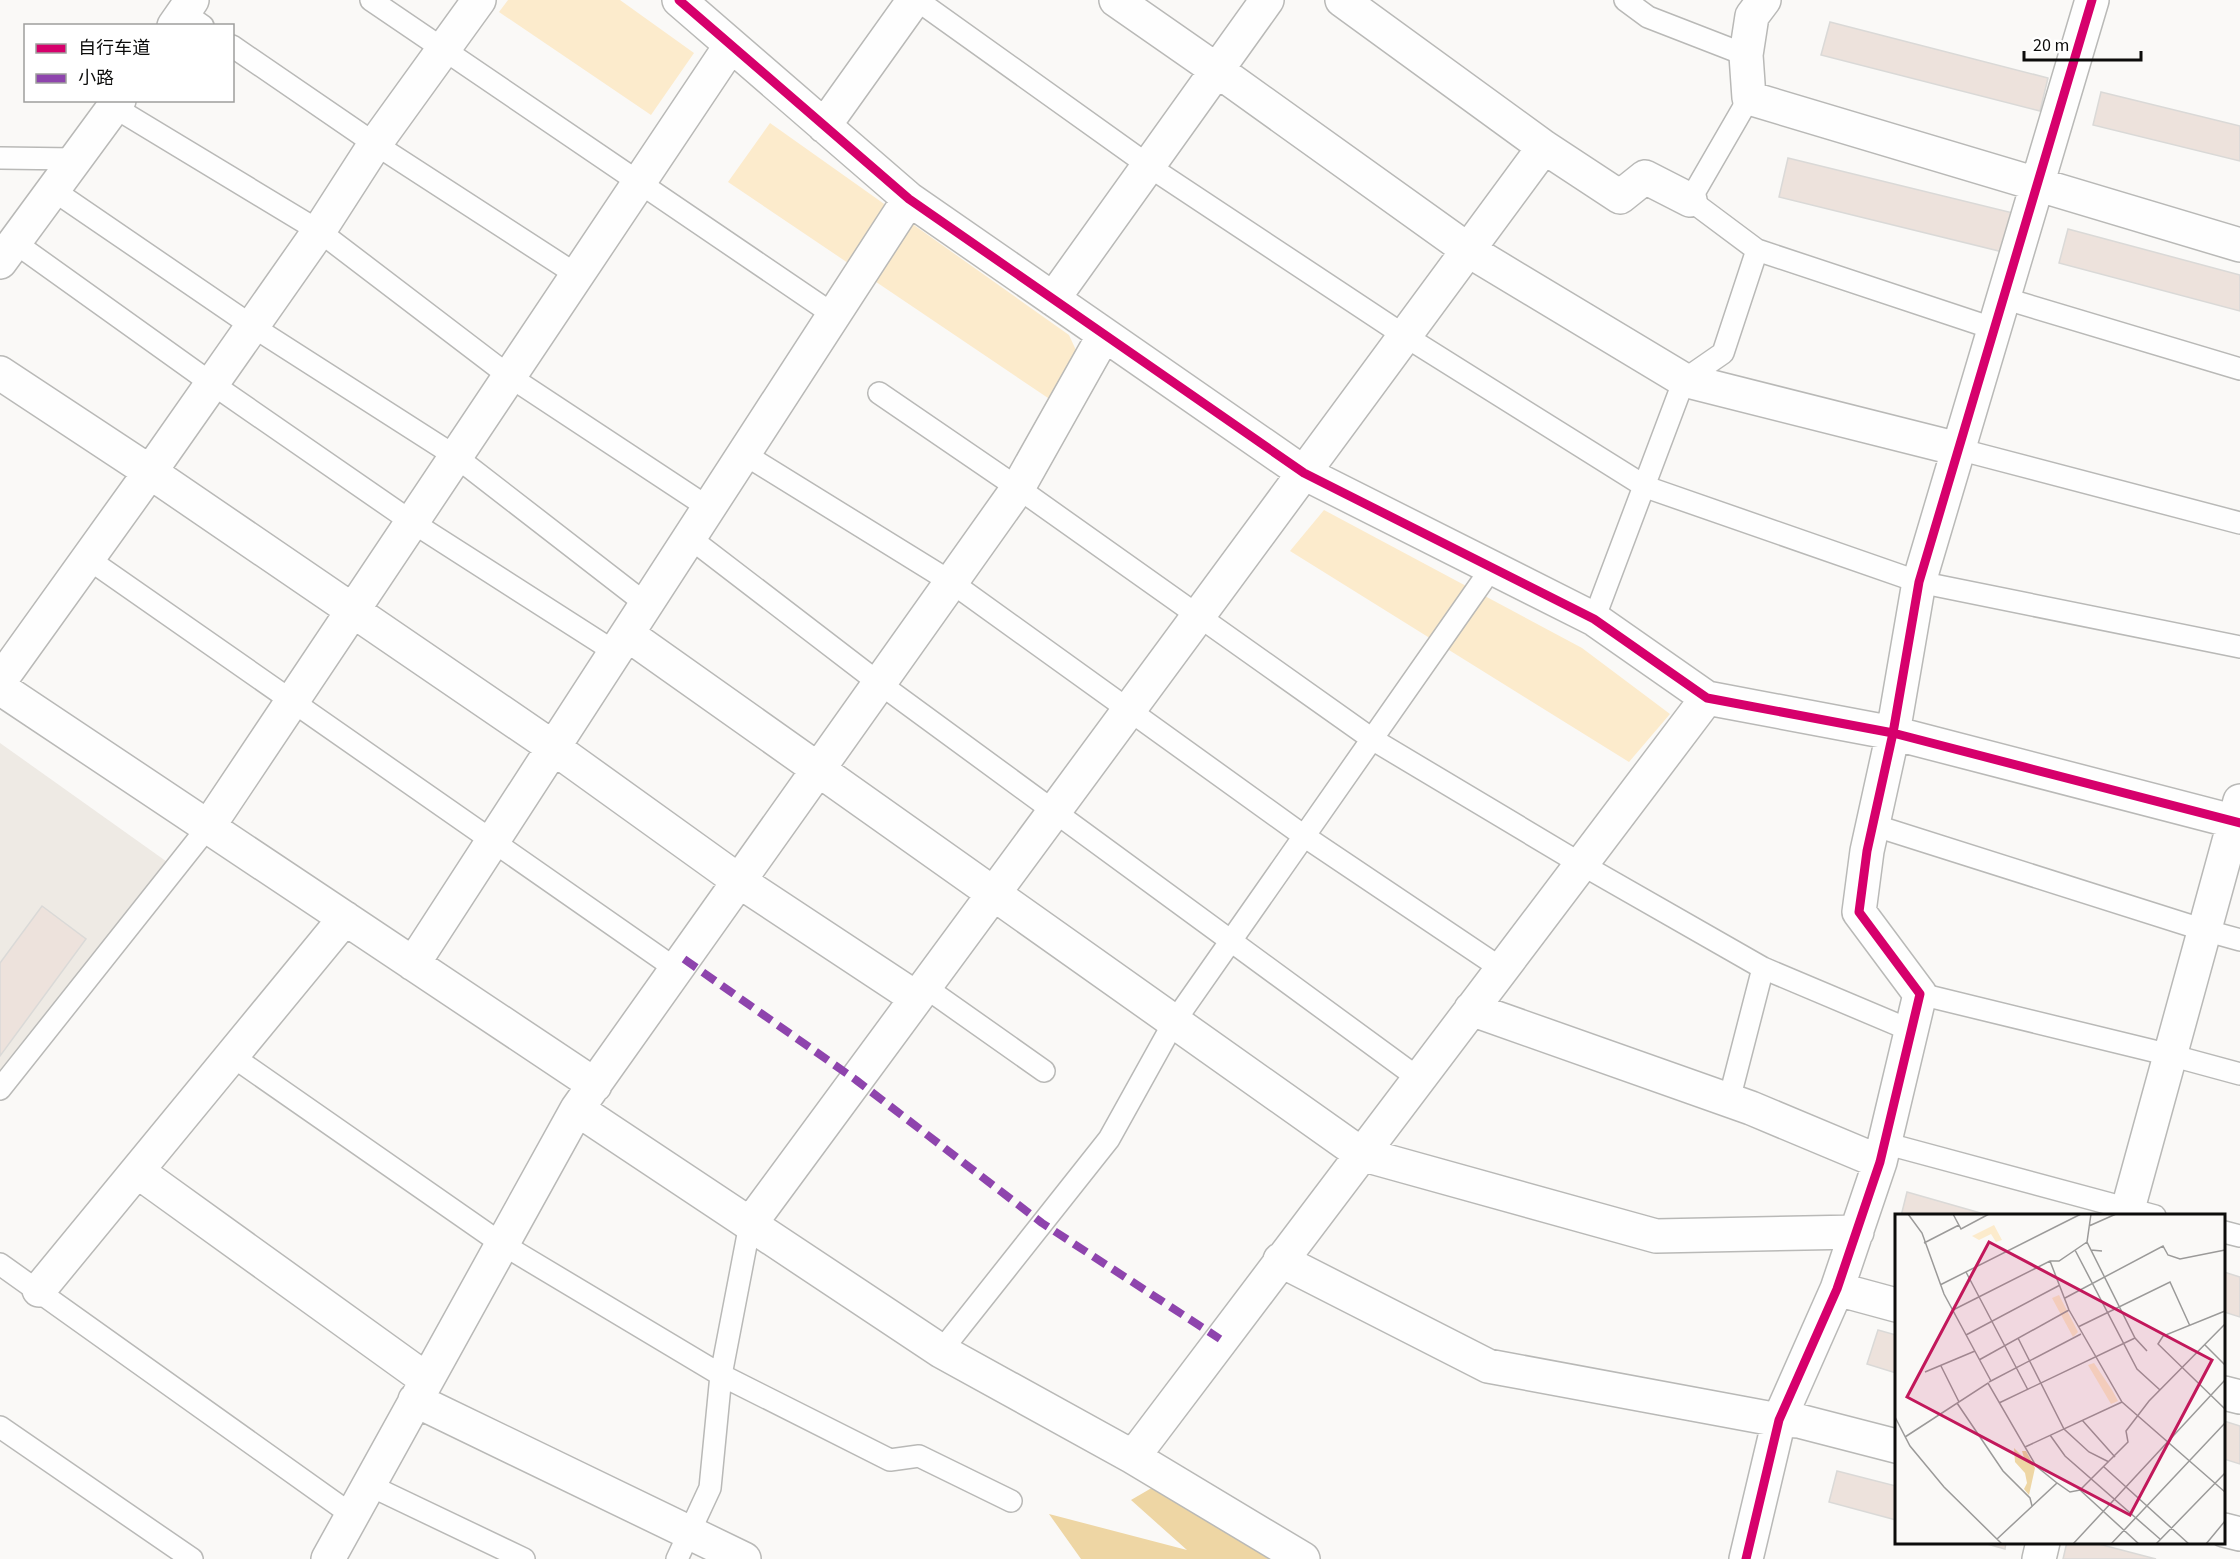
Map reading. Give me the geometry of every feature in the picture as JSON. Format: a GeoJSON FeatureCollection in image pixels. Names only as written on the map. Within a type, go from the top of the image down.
{"type":"FeatureCollection","features":[{"type":"Feature","properties":{"kind":"street"},"geometry":{"type":"LineString","coordinates":[[0,681],[150,472],[319,231],[375,144],[478,0]]}},
{"type":"Feature","properties":{"kind":"street"},"geometry":{"type":"LineString","coordinates":[[679,0],[909,199],[1304,473],[1594,620],[1707,698],[1893,733],[2238,815],[2170,1055],[2136,1213]]}},
{"type":"Feature","properties":{"kind":"street"},"geometry":{"type":"LineString","coordinates":[[824,126],[915,0]]}},
{"type":"Feature","properties":{"kind":"street"},"geometry":{"type":"LineString","coordinates":[[1116,0],[1468,250],[1684,380],[1958,449]]}},
{"type":"Feature","properties":{"kind":"street"},"geometry":{"type":"LineString","coordinates":[[1053,299],[1267,0]]}},
{"type":"Feature","properties":{"kind":"street"},"geometry":{"type":"LineString","coordinates":[[1342,0],[1544,147],[1620,197],[1645,177],[1690,200]]}},
{"type":"Feature","properties":{"kind":"street"},"geometry":{"type":"LineString","coordinates":[[1764,0],[1752,16],[1746,55],[1749,98],[2240,245]]}},
{"type":"Feature","properties":{"kind":"street"},"geometry":{"type":"LineString","coordinates":[[1746,1559],[1779,1420],[1837,1288],[1882,1152],[1920,994],[1859,912],[1867,851],[1893,733],[1919,582],[2092,0]]}},
{"type":"Feature","properties":{"kind":"street"},"geometry":{"type":"LineString","coordinates":[[208,827],[731,45]]}},
{"type":"Feature","properties":{"kind":"street"},"geometry":{"type":"LineString","coordinates":[[7,252],[117,104]]}},
{"type":"Feature","properties":{"kind":"street"},"geometry":{"type":"LineString","coordinates":[[750,1224],[1544,147]]}},
{"type":"Feature","properties":{"kind":"street"},"geometry":{"type":"LineString","coordinates":[[413,964],[909,199]]}},
{"type":"Feature","properties":{"kind":"street"},"geometry":{"type":"LineString","coordinates":[[328,1559],[586,1097],[1018,488],[1104,335]]}},
{"type":"Feature","properties":{"kind":"street"},"geometry":{"type":"LineString","coordinates":[[0,373],[150,472],[554,748],[739,881],[920,993]]}},
{"type":"Feature","properties":{"kind":"street"},"geometry":{"type":"LineString","coordinates":[[621,643],[817,770],[1361,1154],[1656,1236],[1857,1232]]}},
{"type":"Feature","properties":{"kind":"street"},"geometry":{"type":"LineString","coordinates":[[0,688],[413,964],[750,1224],[941,1351],[1132,1456],[1303,1559]]}},
{"type":"Feature","properties":{"kind":"street"},"geometry":{"type":"LineString","coordinates":[[1132,1456],[1707,698]]}},
{"type":"Feature","properties":{"kind":"street"},"geometry":{"type":"LineString","coordinates":[[39,1290],[345,918]]}},
{"type":"Feature","properties":{"kind":"street"},"geometry":{"type":"LineString","coordinates":[[1471,1009],[1882,1152]]}},
{"type":"Feature","properties":{"kind":"street"},"geometry":{"type":"LineString","coordinates":[[137,1172],[421,1390],[683,1546],[744,1559]]}},
{"type":"Feature","properties":{"kind":"street"},"geometry":{"type":"LineString","coordinates":[[1280,1260],[1488,1366],[1779,1420],[1799,1421],[1895,1446]]}},
{"type":"Feature","properties":{"kind":"street"},"geometry":{"type":"LineString","coordinates":[[1837,1288],[1895,1305]]}},
{"type":"Feature","properties":{"kind":"street"},"geometry":{"type":"LineString","coordinates":[[2225,1393],[2240,1397]]}},
{"type":"Feature","properties":{"kind":"street"},"geometry":{"type":"LineString","coordinates":[[2225,1530],[2240,1534]]}},
{"type":"Feature","properties":{"kind":"street"},"geometry":{"type":"LineString","coordinates":[[2039,1559],[2043,1544]]}},
{"type":"Feature","properties":{"kind":"lane"},"geometry":{"type":"LineString","coordinates":[[370,0],[834,315]]}},
{"type":"Feature","properties":{"kind":"lane"},"geometry":{"type":"LineString","coordinates":[[915,0],[1149,165],[1405,336],[1646,486],[1919,582],[2240,647]]}},
{"type":"Feature","properties":{"kind":"lane"},"geometry":{"type":"LineString","coordinates":[[1625,0],[1648,17],[1746,55]]}},
{"type":"Feature","properties":{"kind":"lane"},"geometry":{"type":"LineString","coordinates":[[234,47],[375,144],[577,275]]}},
{"type":"Feature","properties":{"kind":"lane"},"geometry":{"type":"LineString","coordinates":[[1749,98],[1690,200],[1757,250],[1999,313],[2240,369]]}},
{"type":"Feature","properties":{"kind":"lane"},"geometry":{"type":"LineString","coordinates":[[117,104],[319,231],[509,376],[709,508]]}},
{"type":"Feature","properties":{"kind":"lane"},"geometry":{"type":"LineString","coordinates":[[0,158],[76,159]]}},
{"type":"Feature","properties":{"kind":"lane"},"geometry":{"type":"LineString","coordinates":[[53,190],[252,326],[455,456],[646,604]]}},
{"type":"Feature","properties":{"kind":"lane"},"geometry":{"type":"LineString","coordinates":[[1594,620],[1684,380],[1723,353],[1757,250]]}},
{"type":"Feature","properties":{"kind":"lane"},"geometry":{"type":"LineString","coordinates":[[7,252],[211,383],[412,522],[621,643]]}},
{"type":"Feature","properties":{"kind":"lane"},"geometry":{"type":"LineString","coordinates":[[879,393],[1018,488],[1372,739],[1581,864],[1763,968],[1910,1030]]}},
{"type":"Feature","properties":{"kind":"lane"},"geometry":{"type":"LineString","coordinates":[[1958,449],[2240,523]]}},
{"type":"Feature","properties":{"kind":"lane"},"geometry":{"type":"LineString","coordinates":[[744,454],[951,582],[1304,836],[1502,969]]}},
{"type":"Feature","properties":{"kind":"lane"},"geometry":{"type":"LineString","coordinates":[[690,538],[879,683],[1418,1078]]}},
{"type":"Feature","properties":{"kind":"lane"},"geometry":{"type":"LineString","coordinates":[[87,558],[676,969]]}},
{"type":"Feature","properties":{"kind":"lane"},"geometry":{"type":"LineString","coordinates":[[941,1351],[1109,1139],[1174,1022],[1491,569]]}},
{"type":"Feature","properties":{"kind":"lane"},"geometry":{"type":"LineString","coordinates":[[1873,825],[2240,940]]}},
{"type":"Feature","properties":{"kind":"lane"},"geometry":{"type":"LineString","coordinates":[[0,1089],[208,827]]}},
{"type":"Feature","properties":{"kind":"lane"},"geometry":{"type":"LineString","coordinates":[[1730,1100],[1763,968]]}},
{"type":"Feature","properties":{"kind":"lane"},"geometry":{"type":"LineString","coordinates":[[920,993],[1044,1071]]}},
{"type":"Feature","properties":{"kind":"lane"},"geometry":{"type":"LineString","coordinates":[[1920,994],[2240,1074]]}},
{"type":"Feature","properties":{"kind":"lane"},"geometry":{"type":"LineString","coordinates":[[232,1056],[502,1244],[721,1374],[890,1460],[919,1456],[1011,1501]]}},
{"type":"Feature","properties":{"kind":"lane"},"geometry":{"type":"LineString","coordinates":[[1882,1152],[2136,1213]]}},
{"type":"Feature","properties":{"kind":"lane"},"geometry":{"type":"LineString","coordinates":[[683,1546],[710,1488],[721,1374],[750,1224]]}},
{"type":"Feature","properties":{"kind":"lane"},"geometry":{"type":"LineString","coordinates":[[2225,1232],[2240,1236]]}},
{"type":"Feature","properties":{"kind":"lane"},"geometry":{"type":"LineString","coordinates":[[0,1264],[352,1515]]}},
{"type":"Feature","properties":{"kind":"lane"},"geometry":{"type":"LineString","coordinates":[[0,1427],[192,1559]]}},
{"type":"Feature","properties":{"kind":"lane"},"geometry":{"type":"LineString","coordinates":[[369,1485],[524,1559]]}},
{"type":"Feature","properties":{"kind":"shaded area"},"geometry":{"type":"Polygon","coordinates":[[[508,0],[620,0],[694,53],[651,115],[499,12],[508,0]]]}},
{"type":"Feature","properties":{"kind":"shaded area"},"geometry":{"type":"Polygon","coordinates":[[[770,123],[1069,335],[1080,359],[1051,400],[728,182],[770,123]]]}},
{"type":"Feature","properties":{"kind":"shaded area"},"geometry":{"type":"Polygon","coordinates":[[[1324,510],[1582,648],[1670,714],[1629,762],[1290,551],[1324,510]]]}},
{"type":"Feature","properties":{"kind":"shaded area"},"geometry":{"type":"Polygon","coordinates":[[[0,743],[170,864],[0,1079],[0,743]]]}},
{"type":"Feature","properties":{"kind":"shaded area"},"geometry":{"type":"Polygon","coordinates":[[[1155,1486],[1269,1559],[1081,1559],[1049,1514],[1187,1550],[1131,1500],[1155,1486]]]}},
{"type":"Feature","properties":{"kind":"building"},"geometry":{"type":"Polygon","coordinates":[[[1830,22],[2048,78],[2040,111],[1821,55],[1830,22]]]}},
{"type":"Feature","properties":{"kind":"building"},"geometry":{"type":"Polygon","coordinates":[[[2101,92],[2240,126],[2240,161],[2093,125],[2101,92]]]}},
{"type":"Feature","properties":{"kind":"building"},"geometry":{"type":"Polygon","coordinates":[[[1788,158],[2013,213],[2003,252],[1779,197],[1788,158]]]}},
{"type":"Feature","properties":{"kind":"building"},"geometry":{"type":"Polygon","coordinates":[[[2068,229],[2240,275],[2240,311],[2059,263],[2068,229]]]}},
{"type":"Feature","properties":{"kind":"building"},"geometry":{"type":"Polygon","coordinates":[[[42,906],[86,939],[0,1056],[0,963],[42,906]]]}},
{"type":"Feature","properties":{"kind":"building"},"geometry":{"type":"Polygon","coordinates":[[[1907,1192],[1984,1214],[1902,1214],[1907,1192]]]}},
{"type":"Feature","properties":{"kind":"building"},"geometry":{"type":"Polygon","coordinates":[[[2225,1272],[2240,1277],[2240,1317],[2225,1312],[2225,1272]]]}},
{"type":"Feature","properties":{"kind":"building"},"geometry":{"type":"Polygon","coordinates":[[[1878,1330],[1895,1335],[1895,1373],[1867,1364],[1878,1330]]]}},
{"type":"Feature","properties":{"kind":"building"},"geometry":{"type":"Polygon","coordinates":[[[2225,1421],[2240,1426],[2240,1464],[2225,1459],[2225,1421]]]}},
{"type":"Feature","properties":{"kind":"building"},"geometry":{"type":"Polygon","coordinates":[[[1837,1471],[1895,1486],[1895,1520],[1829,1502],[1837,1471]]]}},
{"type":"Feature","properties":{"kind":"building"},"geometry":{"type":"Polygon","coordinates":[[[1987,1544],[2006,1544],[2005,1549],[1987,1544]]]}},
{"type":"Feature","properties":{"kind":"building"},"geometry":{"type":"Polygon","coordinates":[[[2067,1544],[2099,1544],[2156,1559],[2063,1559],[2067,1544]]]}},
{"type":"Feature","properties":{"kind":"marked path"},"geometry":{"type":"LineString","coordinates":[[684,959],[856,1080],[1042,1223],[1220,1339]]}},
{"type":"Feature","properties":{"kind":"cycle path"},"geometry":{"type":"LineString","coordinates":[[679,0],[909,199],[1304,473],[1594,619],[1707,698],[1893,733],[2240,823]]}},
{"type":"Feature","properties":{"kind":"cycle path"},"geometry":{"type":"LineString","coordinates":[[1746,1559],[1779,1420],[1837,1289],[1880,1162],[1920,994],[1859,912],[1867,851],[1893,733],[1919,582],[2092,0]]}}]}
